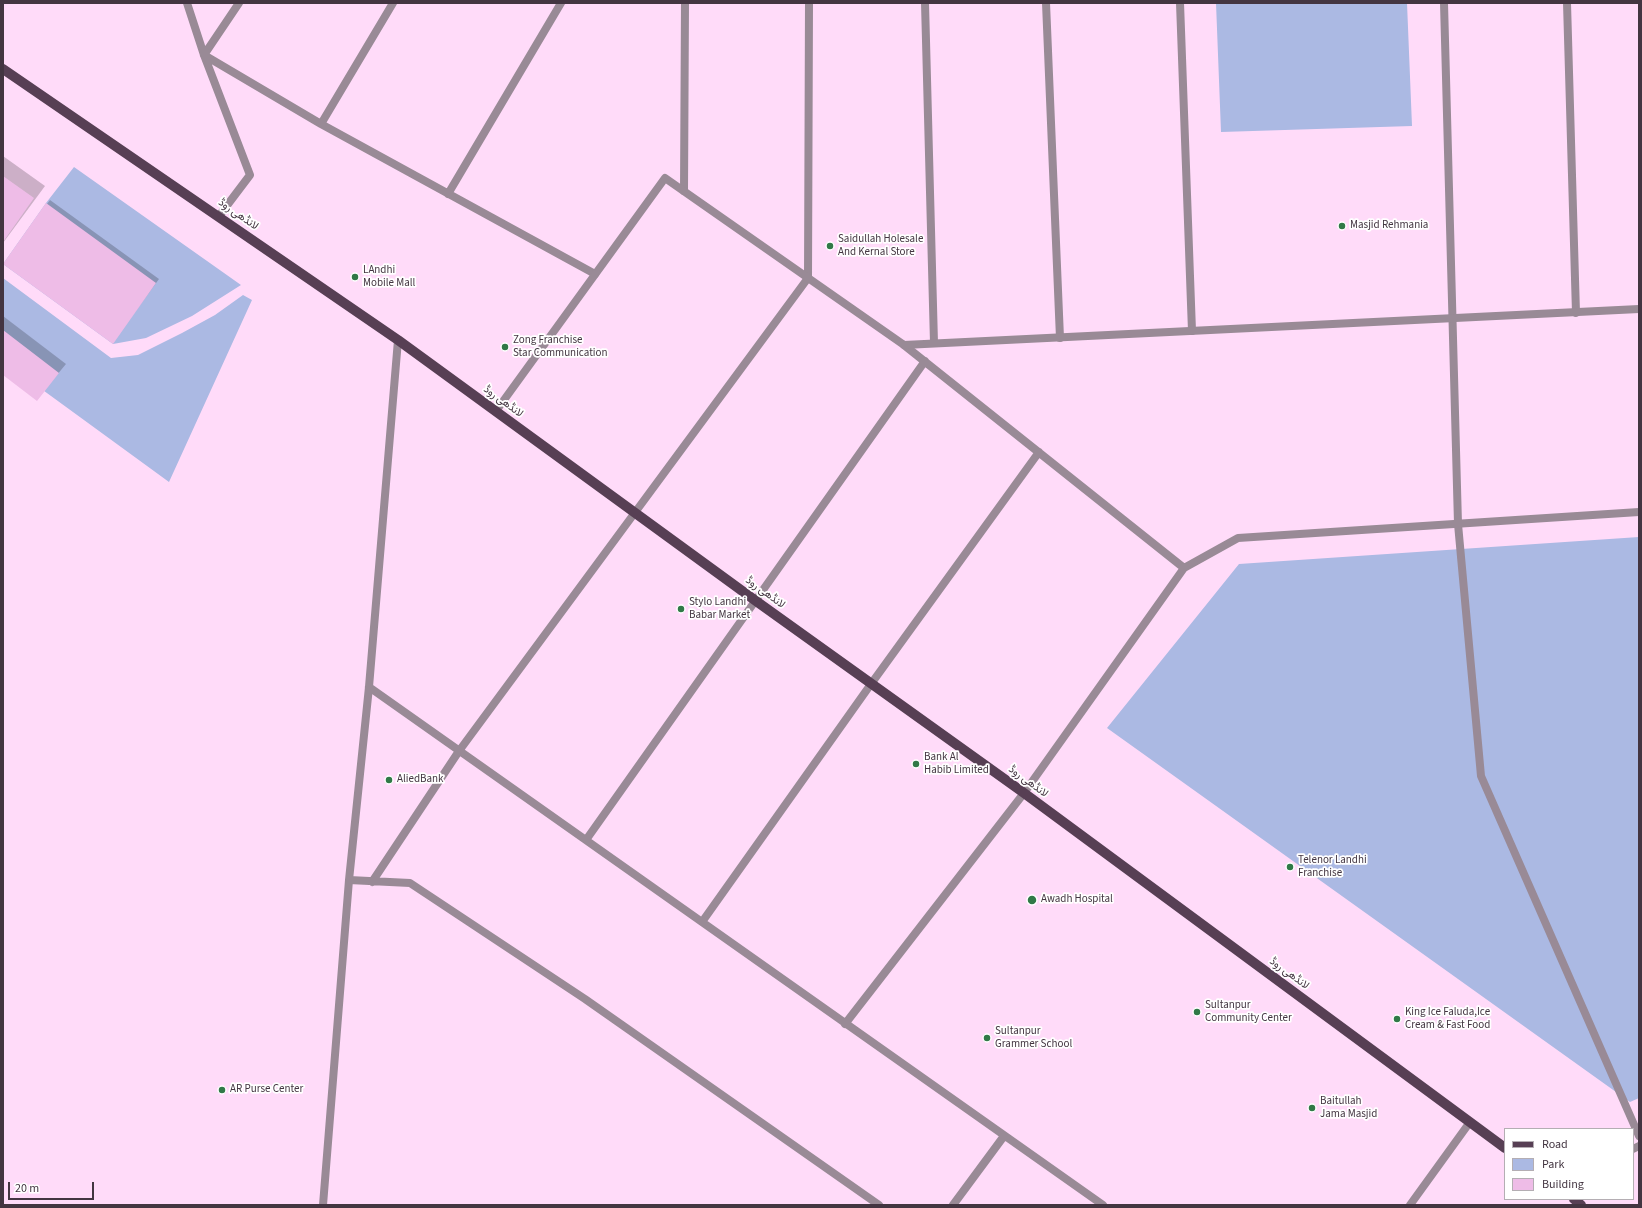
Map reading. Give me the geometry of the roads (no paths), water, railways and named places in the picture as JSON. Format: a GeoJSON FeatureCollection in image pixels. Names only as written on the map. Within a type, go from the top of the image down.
{"type":"FeatureCollection","features":[{"type":"Feature","properties":{"kind":"main road","name":"لانڈھی روڈ"},"geometry":{"type":"LineString","coordinates":[[3,68],[398,340],[756,601],[1024,793],[1504,1147]]}},
{"type":"Feature","properties":{"kind":"street"},"geometry":{"type":"LineString","coordinates":[[188,3],[204,55],[250,175],[219,216]]}},
{"type":"Feature","properties":{"kind":"street"},"geometry":{"type":"LineString","coordinates":[[204,55],[239,3]]}},
{"type":"Feature","properties":{"kind":"street"},"geometry":{"type":"LineString","coordinates":[[321,124],[393,3]]}},
{"type":"Feature","properties":{"kind":"street"},"geometry":{"type":"LineString","coordinates":[[448,194],[560,3]]}},
{"type":"Feature","properties":{"kind":"street"},"geometry":{"type":"LineString","coordinates":[[684,191],[685,3]]}},
{"type":"Feature","properties":{"kind":"street"},"geometry":{"type":"LineString","coordinates":[[372,882],[459,751],[808,278],[809,3]]}},
{"type":"Feature","properties":{"kind":"street"},"geometry":{"type":"LineString","coordinates":[[925,3],[934,343]]}},
{"type":"Feature","properties":{"kind":"street"},"geometry":{"type":"LineString","coordinates":[[1046,3],[1060,338]]}},
{"type":"Feature","properties":{"kind":"street"},"geometry":{"type":"LineString","coordinates":[[1180,3],[1192,331]]}},
{"type":"Feature","properties":{"kind":"street"},"geometry":{"type":"LineString","coordinates":[[1444,3],[1458,524],[1481,776],[1639,1136]]}},
{"type":"Feature","properties":{"kind":"street"},"geometry":{"type":"LineString","coordinates":[[1567,3],[1576,312]]}},
{"type":"Feature","properties":{"kind":"street"},"geometry":{"type":"LineString","coordinates":[[204,55],[321,124],[595,274]]}},
{"type":"Feature","properties":{"kind":"street"},"geometry":{"type":"LineString","coordinates":[[496,411],[665,178],[904,345],[1184,568]]}},
{"type":"Feature","properties":{"kind":"street"},"geometry":{"type":"LineString","coordinates":[[904,345],[1639,309]]}},
{"type":"Feature","properties":{"kind":"street"},"geometry":{"type":"LineString","coordinates":[[323,1205],[349,880],[369,687],[398,340]]}},
{"type":"Feature","properties":{"kind":"street"},"geometry":{"type":"LineString","coordinates":[[586,840],[925,361]]}},
{"type":"Feature","properties":{"kind":"street"},"geometry":{"type":"LineString","coordinates":[[702,922],[871,684],[1039,452]]}},
{"type":"Feature","properties":{"kind":"street"},"geometry":{"type":"LineString","coordinates":[[845,1024],[1024,793],[1184,568],[1238,538],[1639,512]]}},
{"type":"Feature","properties":{"kind":"street"},"geometry":{"type":"LineString","coordinates":[[369,687],[1103,1205]]}},
{"type":"Feature","properties":{"kind":"street"},"geometry":{"type":"LineString","coordinates":[[349,880],[410,883],[585,999],[879,1205]]}},
{"type":"Feature","properties":{"kind":"street"},"geometry":{"type":"LineString","coordinates":[[1410,1205],[1470,1122]]}},
{"type":"Feature","properties":{"kind":"street"},"geometry":{"type":"LineString","coordinates":[[953,1205],[1004,1136]]}},
{"type":"Feature","properties":{"kind":"place","name":"Masjid Rehmania"},"geometry":{"type":"Point","coordinates":[1342,226]}},
{"type":"Feature","properties":{"kind":"place","name":"Saidullah Holesale And Kernal Store"},"geometry":{"type":"Point","coordinates":[830,246]}},
{"type":"Feature","properties":{"kind":"place","name":"LAndhi Mobile Mall"},"geometry":{"type":"Point","coordinates":[355,277]}},
{"type":"Feature","properties":{"kind":"place","name":"Zong Franchise Star Communication"},"geometry":{"type":"Point","coordinates":[505,347]}},
{"type":"Feature","properties":{"kind":"place","name":"Stylo Landhi Babar Market"},"geometry":{"type":"Point","coordinates":[681,609]}},
{"type":"Feature","properties":{"kind":"place","name":"Bank Al Habib Limited"},"geometry":{"type":"Point","coordinates":[916,764]}},
{"type":"Feature","properties":{"kind":"place","name":"AliedBank"},"geometry":{"type":"Point","coordinates":[389,780]}},
{"type":"Feature","properties":{"kind":"place","name":"Telenor Landhi Franchise"},"geometry":{"type":"Point","coordinates":[1290,867]}},
{"type":"Feature","properties":{"kind":"place","name":"Awadh Hospital"},"geometry":{"type":"Point","coordinates":[1032,900]}},
{"type":"Feature","properties":{"kind":"place","name":"Sultanpur Community Center"},"geometry":{"type":"Point","coordinates":[1197,1012]}},
{"type":"Feature","properties":{"kind":"place","name":"King Ice Faluda,Ice Cream & Fast Food"},"geometry":{"type":"Point","coordinates":[1397,1019]}},
{"type":"Feature","properties":{"kind":"place","name":"Sultanpur Grammer School"},"geometry":{"type":"Point","coordinates":[987,1038]}},
{"type":"Feature","properties":{"kind":"place","name":"AR Purse Center"},"geometry":{"type":"Point","coordinates":[222,1090]}},
{"type":"Feature","properties":{"kind":"place","name":"Baitullah Jama Masjid"},"geometry":{"type":"Point","coordinates":[1312,1108]}}]}
